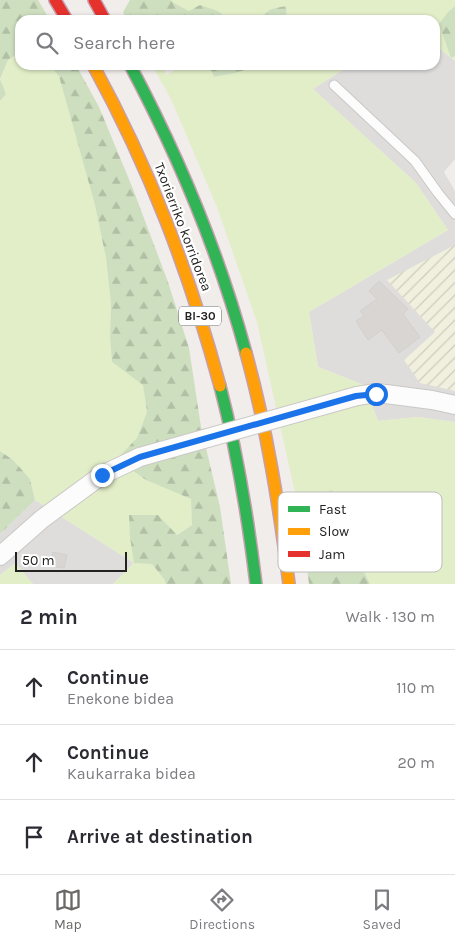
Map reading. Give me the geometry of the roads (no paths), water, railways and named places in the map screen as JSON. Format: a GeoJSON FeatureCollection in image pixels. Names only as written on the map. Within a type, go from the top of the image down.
{"type":"FeatureCollection","features":[{"type":"Feature","properties":{"kind":"highway"},"geometry":{"type":"LineString","coordinates":[[55,0],[64,15]]}},
{"type":"Feature","properties":{"kind":"highway"},"geometry":{"type":"LineString","coordinates":[[94,0],[102,15]]}},
{"type":"Feature","properties":{"kind":"highway","name":"Txorierriko korridorea"},"geometry":{"type":"LineString","coordinates":[[96,70],[144,166],[162,208],[196,302],[216,370],[232,437],[256,584]]}},
{"type":"Feature","properties":{"kind":"highway","name":"Txorierriko korridorea"},"geometry":{"type":"LineString","coordinates":[[133,70],[170,144],[193,196],[228,292],[248,361],[278,504]]}},
{"type":"Feature","properties":{"kind":"street"},"geometry":{"type":"LineString","coordinates":[[0,556],[42,518],[102,475],[140,457],[356,396],[386,394],[455,405]]}},
{"type":"Feature","properties":{"kind":"lane"},"geometry":{"type":"LineString","coordinates":[[334,85],[415,161],[455,214]]}}]}
